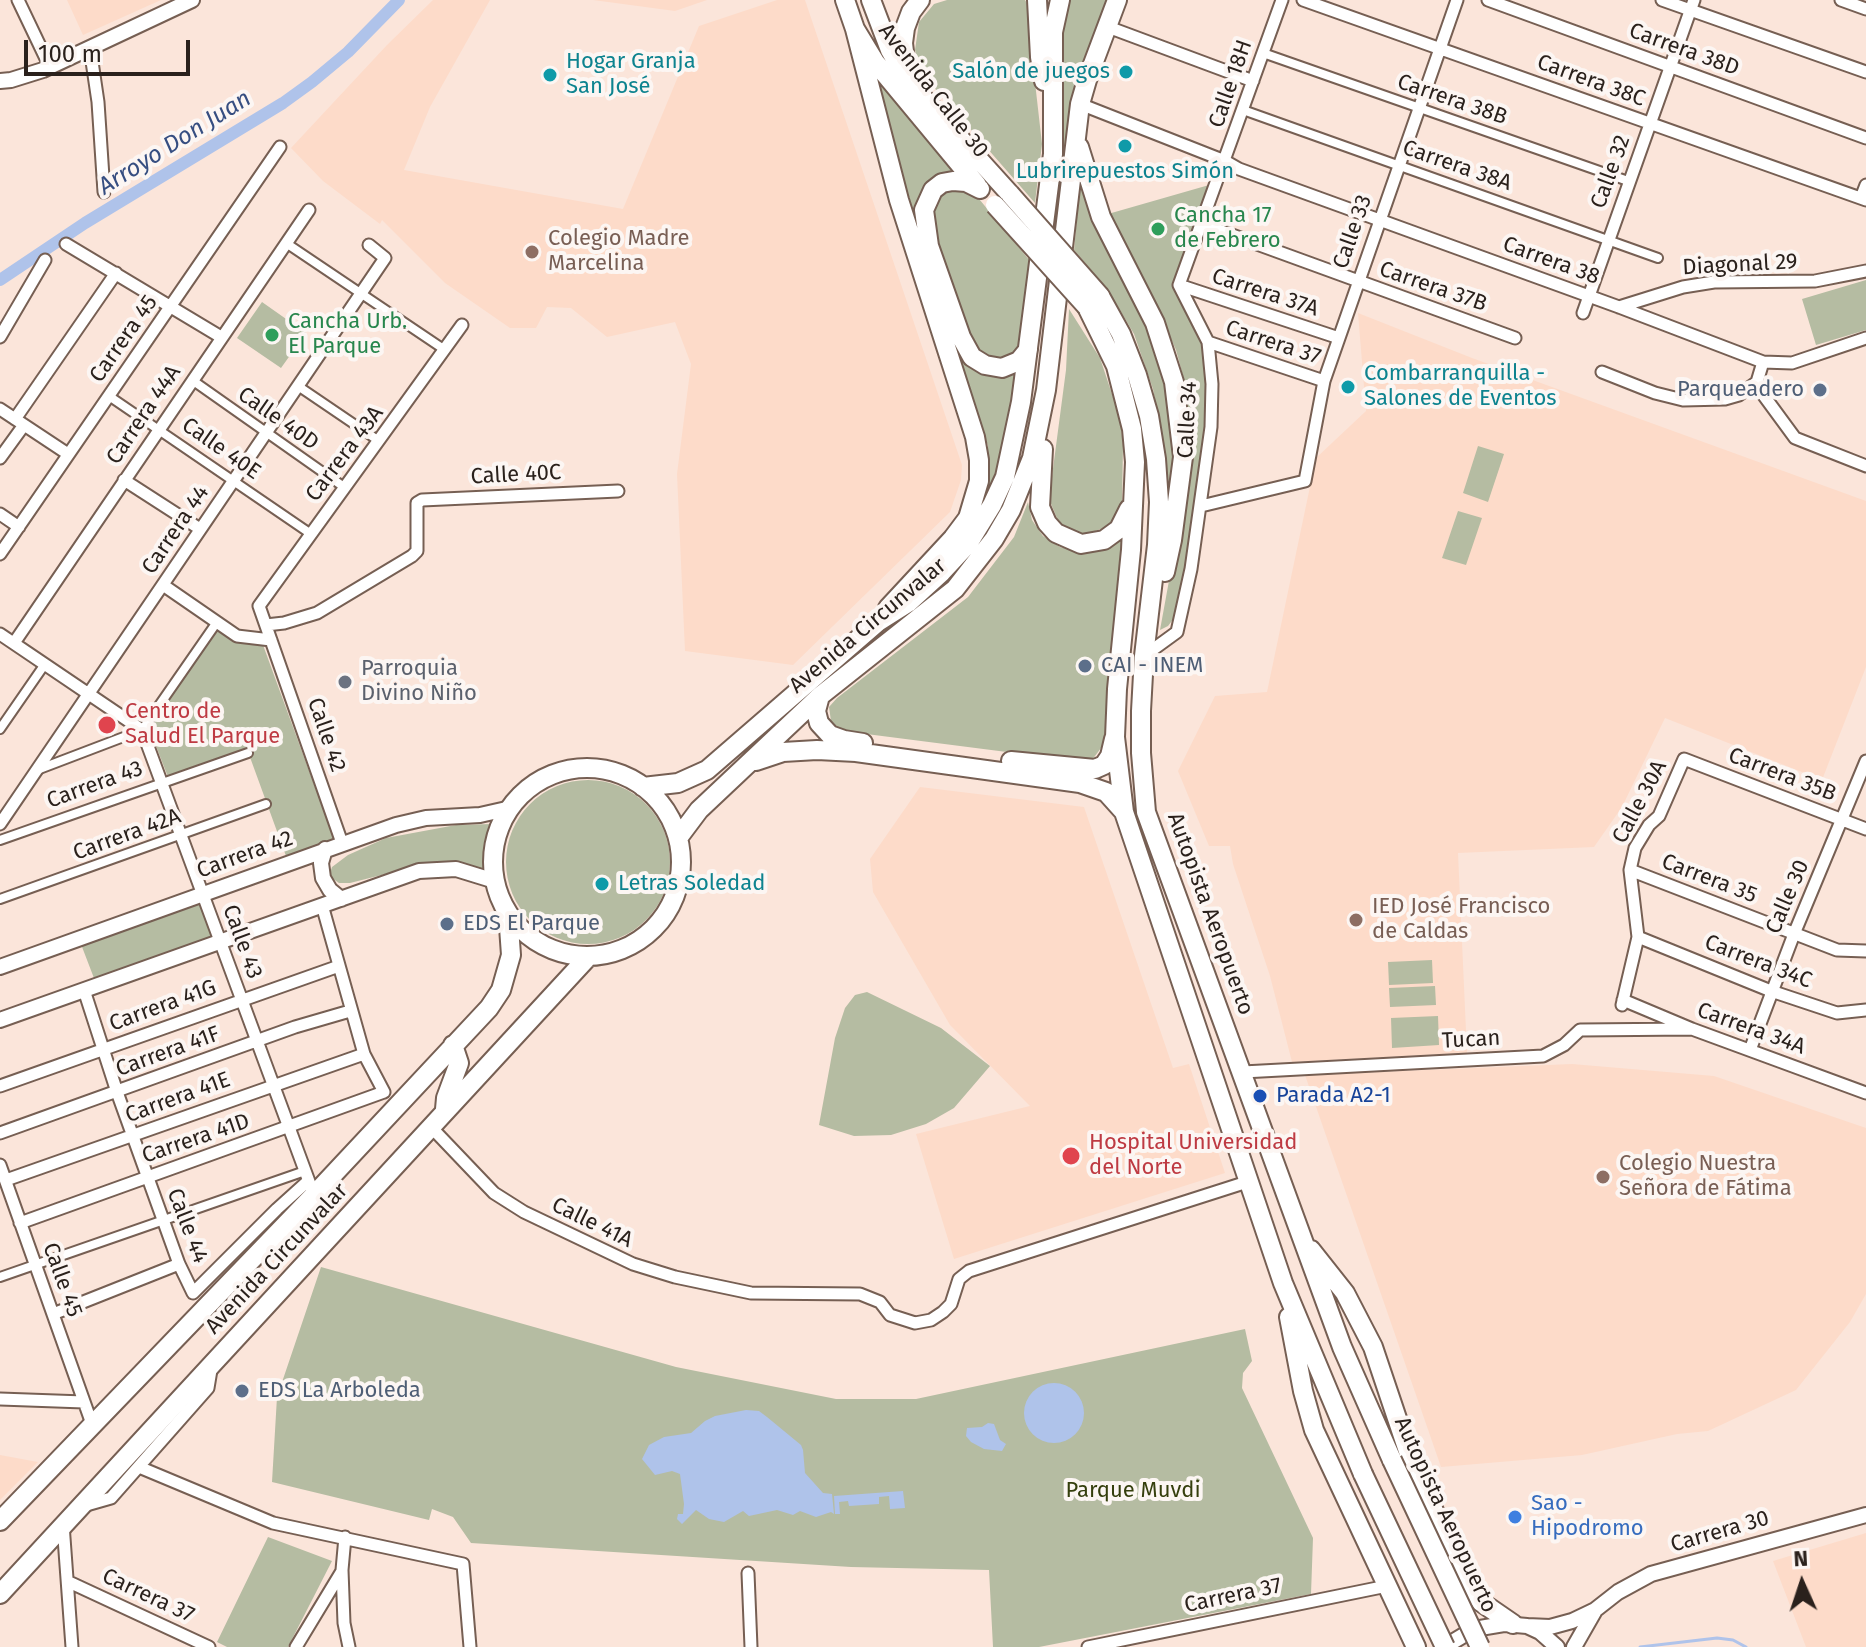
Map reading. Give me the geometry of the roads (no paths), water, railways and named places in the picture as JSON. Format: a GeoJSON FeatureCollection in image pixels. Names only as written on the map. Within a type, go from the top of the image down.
{"type":"FeatureCollection","features":[{"type":"Feature","properties":{"kind":"highway","name":"Avenida Calle 30"},"geometry":{"type":"LineString","coordinates":[[845,0],[855,29],[875,62],[980,189],[1002,200]]}},
{"type":"Feature","properties":{"kind":"highway","name":"Avenida Calle 30"},"geometry":{"type":"LineString","coordinates":[[871,0],[890,50],[907,80],[1002,200]]}},
{"type":"Feature","properties":{"kind":"highway"},"geometry":{"type":"LineString","coordinates":[[907,80],[903,43],[905,28],[920,0]]}},
{"type":"Feature","properties":{"kind":"highway"},"geometry":{"type":"LineString","coordinates":[[1037,0],[1040,57],[1052,124]]}},
{"type":"Feature","properties":{"kind":"highway"},"geometry":{"type":"LineString","coordinates":[[1052,124],[1053,32],[1060,0]]}},
{"type":"Feature","properties":{"kind":"highway","name":"Avenida Circunvalar"},"geometry":{"type":"LineString","coordinates":[[678,838],[699,810],[820,696],[955,589],[994,539],[1026,477],[1046,390],[1080,104],[1117,0]]}},
{"type":"Feature","properties":{"kind":"highway"},"geometry":{"type":"LineString","coordinates":[[855,29],[899,200],[975,437],[979,460],[979,481],[968,518],[878,622]]}},
{"type":"Feature","properties":{"kind":"highway","name":"Avenida Circunvalar"},"geometry":{"type":"LineString","coordinates":[[643,787],[678,783],[707,770],[878,622],[908,603],[968,544],[1005,477],[1016,436],[1053,154],[1052,124]]}},
{"type":"Feature","properties":{"kind":"highway"},"geometry":{"type":"LineString","coordinates":[[1075,133],[1101,217],[1166,351],[1180,416],[1183,457],[1178,499],[1163,578],[1149,628]]}},
{"type":"Feature","properties":{"kind":"highway"},"geometry":{"type":"LineString","coordinates":[[980,189],[957,181],[945,182],[933,190],[924,210],[929,246],[961,337],[972,357],[985,365],[1002,368],[1019,361],[1028,350]]}},
{"type":"Feature","properties":{"kind":"highway","name":"Autopista Aeropuerto"},"geometry":{"type":"LineString","coordinates":[[1002,200],[1121,334],[1137,375],[1149,416],[1159,502],[1144,656],[1141,753],[1146,812],[1342,1347],[1480,1647]]}},
{"type":"Feature","properties":{"kind":"highway","name":"Autopista Aeropuerto"},"geometry":{"type":"LineString","coordinates":[[1094,302],[1126,397],[1134,451],[1134,495],[1115,737],[1124,812],[1283,1283],[1363,1474],[1445,1647]]}},
{"type":"Feature","properties":{"kind":"highway"},"geometry":{"type":"LineString","coordinates":[[1046,390],[1039,495],[1042,514],[1052,529],[1062,537],[1081,544],[1104,540],[1116,533],[1134,495]]}},
{"type":"Feature","properties":{"kind":"highway"},"geometry":{"type":"LineString","coordinates":[[820,696],[816,711],[819,723],[830,735],[844,740],[1083,770],[1104,765],[1115,737]]}},
{"type":"Feature","properties":{"kind":"highway"},"geometry":{"type":"LineString","coordinates":[[749,763],[783,752],[856,752],[1080,783],[1106,792],[1124,812]]}},
{"type":"Feature","properties":{"kind":"highway"},"geometry":{"type":"LineString","coordinates":[[573,770],[610,772],[643,787],[665,810],[678,838],[680,880],[663,919],[630,946],[589,956],[570,955],[543,945],[520,928],[508,913],[495,881],[495,842],[511,808],[538,783],[573,770]]}},
{"type":"Feature","properties":{"kind":"highway","name":"Avenida Circunvalar"},"geometry":{"type":"LineString","coordinates":[[0,1521],[88,1411],[107,1408],[309,1182],[393,1095],[453,1045],[489,1008],[501,990],[511,955],[508,913]]}},
{"type":"Feature","properties":{"kind":"highway","name":"Avenida Circunvalar"},"geometry":{"type":"LineString","coordinates":[[0,1594],[589,956]]}},
{"type":"Feature","properties":{"kind":"highway"},"geometry":{"type":"LineString","coordinates":[[445,1112],[446,1098],[459,1063],[453,1045]]}},
{"type":"Feature","properties":{"kind":"highway"},"geometry":{"type":"LineString","coordinates":[[1304,1242],[1345,1293],[1373,1347],[1413,1466],[1468,1584],[1481,1602],[1520,1625]]}},
{"type":"Feature","properties":{"kind":"highway"},"geometry":{"type":"LineString","coordinates":[[1283,1283],[1310,1422],[1416,1647]]}},
{"type":"Feature","properties":{"kind":"street"},"geometry":{"type":"LineString","coordinates":[[18,0],[50,67]]}},
{"type":"Feature","properties":{"kind":"street"},"geometry":{"type":"LineString","coordinates":[[0,81],[24,77],[50,67],[192,0]]}},
{"type":"Feature","properties":{"kind":"street","name":"Calle 18H"},"geometry":{"type":"LineString","coordinates":[[1202,224],[1282,0]]}},
{"type":"Feature","properties":{"kind":"street","name":"Carrera 38C"},"geometry":{"type":"LineString","coordinates":[[1303,0],[1864,199]]}},
{"type":"Feature","properties":{"kind":"street","name":"Calle 33"},"geometry":{"type":"LineString","coordinates":[[1201,506],[1305,481],[1324,381],[1457,0]]}},
{"type":"Feature","properties":{"kind":"street","name":"Carrera 38D"},"geometry":{"type":"LineString","coordinates":[[1488,0],[1866,138]]}},
{"type":"Feature","properties":{"kind":"street"},"geometry":{"type":"LineString","coordinates":[[1662,0],[1692,5],[1866,72]]}},
{"type":"Feature","properties":{"kind":"street"},"geometry":{"type":"LineString","coordinates":[[1841,0],[1866,9]]}},
{"type":"Feature","properties":{"kind":"street","name":"Calle 32"},"geometry":{"type":"LineString","coordinates":[[1583,313],[1692,5]]}},
{"type":"Feature","properties":{"kind":"street"},"geometry":{"type":"LineString","coordinates":[[1108,27],[1253,81]]}},
{"type":"Feature","properties":{"kind":"street"},"geometry":{"type":"LineString","coordinates":[[90,48],[98,102],[104,192]]}},
{"type":"Feature","properties":{"kind":"street","name":"Carrera 38B"},"geometry":{"type":"LineString","coordinates":[[1263,53],[1628,181]]}},
{"type":"Feature","properties":{"kind":"street","name":"Carrera 38"},"geometry":{"type":"LineString","coordinates":[[1080,104],[1239,169],[1763,362],[1792,363],[1866,338]]}},
{"type":"Feature","properties":{"kind":"street","name":"Carrera 38A"},"geometry":{"type":"LineString","coordinates":[[1243,110],[1658,258]]}},
{"type":"Feature","properties":{"kind":"street","name":"Carrera 45"},"geometry":{"type":"LineString","coordinates":[[0,554],[280,147]]}},
{"type":"Feature","properties":{"kind":"street"},"geometry":{"type":"LineString","coordinates":[[1864,199],[1866,185]]}},
{"type":"Feature","properties":{"kind":"street","name":"Carrera 44A"},"geometry":{"type":"LineString","coordinates":[[14,643],[309,210]]}},
{"type":"Feature","properties":{"kind":"street"},"geometry":{"type":"LineString","coordinates":[[1179,285],[1202,224]]}},
{"type":"Feature","properties":{"kind":"street","name":"Carrera 37B"},"geometry":{"type":"LineString","coordinates":[[1202,224],[1515,338]]}},
{"type":"Feature","properties":{"kind":"street"},"geometry":{"type":"LineString","coordinates":[[286,243],[445,350]]}},
{"type":"Feature","properties":{"kind":"street"},"geometry":{"type":"LineString","coordinates":[[66,244],[221,337]]}},
{"type":"Feature","properties":{"kind":"street","name":"Carrera 44"},"geometry":{"type":"LineString","coordinates":[[0,824],[385,258],[369,245]]}},
{"type":"Feature","properties":{"kind":"street"},"geometry":{"type":"LineString","coordinates":[[0,337],[45,260]]}},
{"type":"Feature","properties":{"kind":"street","name":"Diagonal 29"},"geometry":{"type":"LineString","coordinates":[[1619,307],[1683,287],[1714,282],[1815,281],[1866,271]]}},
{"type":"Feature","properties":{"kind":"street"},"geometry":{"type":"LineString","coordinates":[[0,458],[116,273]]}},
{"type":"Feature","properties":{"kind":"street","name":"Carrera 37A"},"geometry":{"type":"LineString","coordinates":[[1179,285],[1339,338]]}},
{"type":"Feature","properties":{"kind":"street","name":"Calle 34"},"geometry":{"type":"LineString","coordinates":[[1144,656],[1177,632],[1191,569],[1211,427],[1212,384],[1208,342],[1179,285]]}},
{"type":"Feature","properties":{"kind":"street","name":"Carrera 43A"},"geometry":{"type":"LineString","coordinates":[[259,606],[462,325]]}},
{"type":"Feature","properties":{"kind":"street","name":"Carrera 37"},"geometry":{"type":"LineString","coordinates":[[1208,342],[1324,381]]}},
{"type":"Feature","properties":{"kind":"street"},"geometry":{"type":"LineString","coordinates":[[1602,372],[1655,393],[1683,400],[1725,399],[1739,395],[1757,382],[1763,362]]}},
{"type":"Feature","properties":{"kind":"street","name":"Calle 40D"},"geometry":{"type":"LineString","coordinates":[[192,380],[344,487]]}},
{"type":"Feature","properties":{"kind":"street"},"geometry":{"type":"LineString","coordinates":[[1757,382],[1769,404],[1795,438],[1866,466]]}},
{"type":"Feature","properties":{"kind":"street"},"geometry":{"type":"LineString","coordinates":[[298,386],[379,441]]}},
{"type":"Feature","properties":{"kind":"street","name":"Calle 40E"},"geometry":{"type":"LineString","coordinates":[[109,396],[311,534]]}},
{"type":"Feature","properties":{"kind":"street"},"geometry":{"type":"LineString","coordinates":[[0,409],[68,454]]}},
{"type":"Feature","properties":{"kind":"street"},"geometry":{"type":"LineString","coordinates":[[124,480],[200,529]]}},
{"type":"Feature","properties":{"kind":"street","name":"Calle 40C"},"geometry":{"type":"LineString","coordinates":[[266,625],[317,613],[412,556],[417,551],[417,503],[422,500],[618,491]]}},
{"type":"Feature","properties":{"kind":"street"},"geometry":{"type":"LineString","coordinates":[[0,514],[19,527]]}},
{"type":"Feature","properties":{"kind":"street"},"geometry":{"type":"LineString","coordinates":[[163,585],[237,636],[271,640]]}},
{"type":"Feature","properties":{"kind":"street","name":"Calle 42"},"geometry":{"type":"LineString","coordinates":[[259,606],[342,843]]}},
{"type":"Feature","properties":{"kind":"street"},"geometry":{"type":"LineString","coordinates":[[36,771],[142,730],[217,622]]}},
{"type":"Feature","properties":{"kind":"street"},"geometry":{"type":"LineString","coordinates":[[1,637],[142,730]]}},
{"type":"Feature","properties":{"kind":"street"},"geometry":{"type":"LineString","coordinates":[[0,729],[45,664]]}},
{"type":"Feature","properties":{"kind":"street","name":"Calle 43"},"geometry":{"type":"LineString","coordinates":[[142,730],[309,1182]]}},
{"type":"Feature","properties":{"kind":"street","name":"Carrera 43"},"geometry":{"type":"LineString","coordinates":[[0,840],[248,753]]}},
{"type":"Feature","properties":{"kind":"street","name":"Carrera 35B"},"geometry":{"type":"LineString","coordinates":[[1684,759],[1866,829]]}},
{"type":"Feature","properties":{"kind":"street","name":"Calle 30A"},"geometry":{"type":"LineString","coordinates":[[1623,1003],[1638,937],[1630,870],[1635,848],[1649,825],[1659,816],[1684,759]]}},
{"type":"Feature","properties":{"kind":"street","name":"Calle 30"},"geometry":{"type":"LineString","coordinates":[[1750,1050],[1771,991],[1866,761]]}},
{"type":"Feature","properties":{"kind":"street","name":"Carrera 42A"},"geometry":{"type":"LineString","coordinates":[[0,899],[266,804]]}},
{"type":"Feature","properties":{"kind":"street","name":"Carrera 42"},"geometry":{"type":"LineString","coordinates":[[0,967],[342,843],[426,818],[480,815],[511,808]]}},
{"type":"Feature","properties":{"kind":"street"},"geometry":{"type":"LineString","coordinates":[[325,849],[321,863],[323,878],[330,890],[341,899]]}},
{"type":"Feature","properties":{"kind":"street"},"geometry":{"type":"LineString","coordinates":[[0,1020],[419,871],[441,869],[476,873],[495,881]]}},
{"type":"Feature","properties":{"kind":"street","name":"Carrera 35"},"geometry":{"type":"LineString","coordinates":[[1630,870],[1845,952],[1866,951]]}},
{"type":"Feature","properties":{"kind":"street"},"geometry":{"type":"LineString","coordinates":[[322,905],[364,1054],[393,1095]]}},
{"type":"Feature","properties":{"kind":"street","name":"Carrera 34C"},"geometry":{"type":"LineString","coordinates":[[1638,937],[1771,991],[1837,1013],[1866,1010]]}},
{"type":"Feature","properties":{"kind":"street","name":"Carrera 41G"},"geometry":{"type":"LineString","coordinates":[[0,1086],[339,966]]}},
{"type":"Feature","properties":{"kind":"street","name":"Calle 44"},"geometry":{"type":"LineString","coordinates":[[84,990],[147,1176],[179,1264],[193,1293],[309,1182]]}},
{"type":"Feature","properties":{"kind":"street","name":"Carrera 34A"},"geometry":{"type":"LineString","coordinates":[[1623,1003],[1866,1093]]}},
{"type":"Feature","properties":{"kind":"street","name":"Carrera 41F"},"geometry":{"type":"LineString","coordinates":[[0,1133],[350,1011]]}},
{"type":"Feature","properties":{"kind":"street","name":"Tucan"},"geometry":{"type":"LineString","coordinates":[[1243,1072],[1543,1056],[1564,1045],[1580,1030],[1692,1029]]}},
{"type":"Feature","properties":{"kind":"street","name":"Carrera 41E"},"geometry":{"type":"LineString","coordinates":[[6,1180],[364,1054]]}},
{"type":"Feature","properties":{"kind":"street","name":"Carrera 41D"},"geometry":{"type":"LineString","coordinates":[[20,1223],[289,1127],[393,1095]]}},
{"type":"Feature","properties":{"kind":"street","name":"Calle 41A"},"geometry":{"type":"LineString","coordinates":[[431,1127],[494,1193],[524,1212],[633,1264],[675,1277],[751,1293],[860,1294],[880,1302],[890,1315],[915,1323],[931,1320],[951,1304],[959,1279],[969,1271],[1247,1182]]}},
{"type":"Feature","properties":{"kind":"street","name":"Calle 45"},"geometry":{"type":"LineString","coordinates":[[0,1165],[88,1411]]}},
{"type":"Feature","properties":{"kind":"street"},"geometry":{"type":"LineString","coordinates":[[0,1277],[163,1219],[309,1182]]}},
{"type":"Feature","properties":{"kind":"street"},"geometry":{"type":"LineString","coordinates":[[53,1314],[179,1264]]}},
{"type":"Feature","properties":{"kind":"street"},"geometry":{"type":"LineString","coordinates":[[81,1506],[111,1498],[208,1388],[211,1365]]}},
{"type":"Feature","properties":{"kind":"street"},"geometry":{"type":"LineString","coordinates":[[0,1399],[88,1411]]}},
{"type":"Feature","properties":{"kind":"street"},"geometry":{"type":"LineString","coordinates":[[139,1467],[273,1523],[463,1564],[470,1647]]}},
{"type":"Feature","properties":{"kind":"street","name":"Carrera 30"},"geometry":{"type":"LineString","coordinates":[[1445,1647],[1474,1629],[1561,1625],[1595,1610],[1618,1592],[1651,1574],[1866,1515]]}},
{"type":"Feature","properties":{"kind":"street"},"geometry":{"type":"LineString","coordinates":[[63,1524],[72,1647]]}},
{"type":"Feature","properties":{"kind":"street"},"geometry":{"type":"LineString","coordinates":[[345,1537],[342,1570],[344,1623],[349,1647]]}},
{"type":"Feature","properties":{"kind":"street"},"geometry":{"type":"LineString","coordinates":[[37,1554],[50,1551],[67,1559]]}},
{"type":"Feature","properties":{"kind":"street"},"geometry":{"type":"LineString","coordinates":[[296,1647],[342,1570]]}},
{"type":"Feature","properties":{"kind":"street"},"geometry":{"type":"LineString","coordinates":[[748,1573],[751,1647]]}},
{"type":"Feature","properties":{"kind":"street","name":"Carrera 37"},"geometry":{"type":"LineString","coordinates":[[69,1582],[209,1647]]}},
{"type":"Feature","properties":{"kind":"street","name":"Carrera 37"},"geometry":{"type":"LineString","coordinates":[[1088,1647],[1387,1586]]}},
{"type":"Feature","properties":{"kind":"street","name":"Carrera 30"},"geometry":{"type":"LineString","coordinates":[[1574,1647],[1595,1610]]}},
{"type":"Feature","properties":{"kind":"street"},"geometry":{"type":"LineString","coordinates":[[1520,1625],[1540,1632],[1557,1647]]}},
{"type":"Feature","properties":{"kind":"water"},"geometry":{"type":"Polygon","coordinates":[[[1054,1383],[1065,1385],[1075,1392],[1082,1402],[1082,1424],[1075,1434],[1065,1441],[1054,1443],[1043,1441],[1033,1434],[1026,1424],[1024,1413],[1026,1402],[1033,1392],[1043,1385],[1054,1383]]]}},
{"type":"Feature","properties":{"kind":"water"},"geometry":{"type":"Polygon","coordinates":[[[746,1410],[759,1411],[801,1445],[805,1473],[823,1493],[832,1494],[834,1514],[831,1512],[816,1517],[800,1511],[793,1515],[777,1510],[749,1516],[743,1511],[724,1522],[709,1519],[696,1510],[682,1524],[677,1519],[678,1514],[683,1514],[684,1504],[680,1474],[672,1471],[655,1475],[642,1459],[649,1445],[664,1437],[691,1433],[715,1416],[746,1410]]]}},
{"type":"Feature","properties":{"kind":"water"},"geometry":{"type":"Polygon","coordinates":[[[988,1423],[994,1424],[1000,1440],[1006,1444],[1002,1451],[984,1449],[966,1436],[967,1428],[982,1427],[988,1423]]]}},
{"type":"Feature","properties":{"kind":"water"},"geometry":{"type":"Polygon","coordinates":[[[903,1491],[905,1508],[890,1509],[889,1496],[879,1497],[879,1504],[849,1506],[848,1501],[839,1502],[840,1514],[835,1514],[834,1496],[903,1491]]]}},
{"type":"Feature","properties":{"kind":"waterway","name":"Arroyo Don Juan"},"geometry":{"type":"LineString","coordinates":[[0,280],[85,223],[283,103],[348,52],[399,0]]}},
{"type":"Feature","properties":{"kind":"waterway"},"geometry":{"type":"LineString","coordinates":[[1640,1647],[1717,1638],[1733,1640],[1746,1647]]}},
{"type":"Feature","properties":{"kind":"place","name":"Salón de juegos"},"geometry":{"type":"Point","coordinates":[1126,72]}},
{"type":"Feature","properties":{"kind":"place","name":"Hogar Granja San José"},"geometry":{"type":"Point","coordinates":[550,75]}},
{"type":"Feature","properties":{"kind":"place","name":"Lubrirepuestos Simón"},"geometry":{"type":"Point","coordinates":[1125,146]}},
{"type":"Feature","properties":{"kind":"place","name":"Cancha 17 de Febrero"},"geometry":{"type":"Point","coordinates":[1158,229]}},
{"type":"Feature","properties":{"kind":"place","name":"Colegio Madre Marcelina"},"geometry":{"type":"Point","coordinates":[532,252]}},
{"type":"Feature","properties":{"kind":"place","name":"Cancha Urb. El Parque"},"geometry":{"type":"Point","coordinates":[272,335]}},
{"type":"Feature","properties":{"kind":"place","name":"Combarranquilla - Salones de Eventos"},"geometry":{"type":"Point","coordinates":[1348,387]}},
{"type":"Feature","properties":{"kind":"place","name":"Parqueadero"},"geometry":{"type":"Point","coordinates":[1820,390]}},
{"type":"Feature","properties":{"kind":"place","name":"CAI - INEM"},"geometry":{"type":"Point","coordinates":[1085,666]}},
{"type":"Feature","properties":{"kind":"place","name":"Parroquia Divino Niño"},"geometry":{"type":"Point","coordinates":[345,682]}},
{"type":"Feature","properties":{"kind":"place","name":"Centro de Salud El Parque"},"geometry":{"type":"Point","coordinates":[107,725]}},
{"type":"Feature","properties":{"kind":"place","name":"Letras Soledad"},"geometry":{"type":"Point","coordinates":[602,884]}},
{"type":"Feature","properties":{"kind":"place","name":"IED José Francisco de Caldas"},"geometry":{"type":"Point","coordinates":[1356,920]}},
{"type":"Feature","properties":{"kind":"place","name":"EDS El Parque"},"geometry":{"type":"Point","coordinates":[447,924]}},
{"type":"Feature","properties":{"kind":"place","name":"Parada A2-1"},"geometry":{"type":"Point","coordinates":[1260,1096]}},
{"type":"Feature","properties":{"kind":"place","name":"Hospital Universidad del Norte"},"geometry":{"type":"Point","coordinates":[1071,1156]}},
{"type":"Feature","properties":{"kind":"place","name":"Colegio Nuestra Señora de Fátima"},"geometry":{"type":"Point","coordinates":[1603,1177]}},
{"type":"Feature","properties":{"kind":"place","name":"EDS La Arboleda"},"geometry":{"type":"Point","coordinates":[242,1391]}},
{"type":"Feature","properties":{"kind":"place","name":"Sao - Hipodromo"},"geometry":{"type":"Point","coordinates":[1515,1517]}},
{"type":"Feature","properties":{"kind":"park label","name":"Parque Muvdi"},"geometry":{"type":"Point","coordinates":[1133,1491]}}]}
